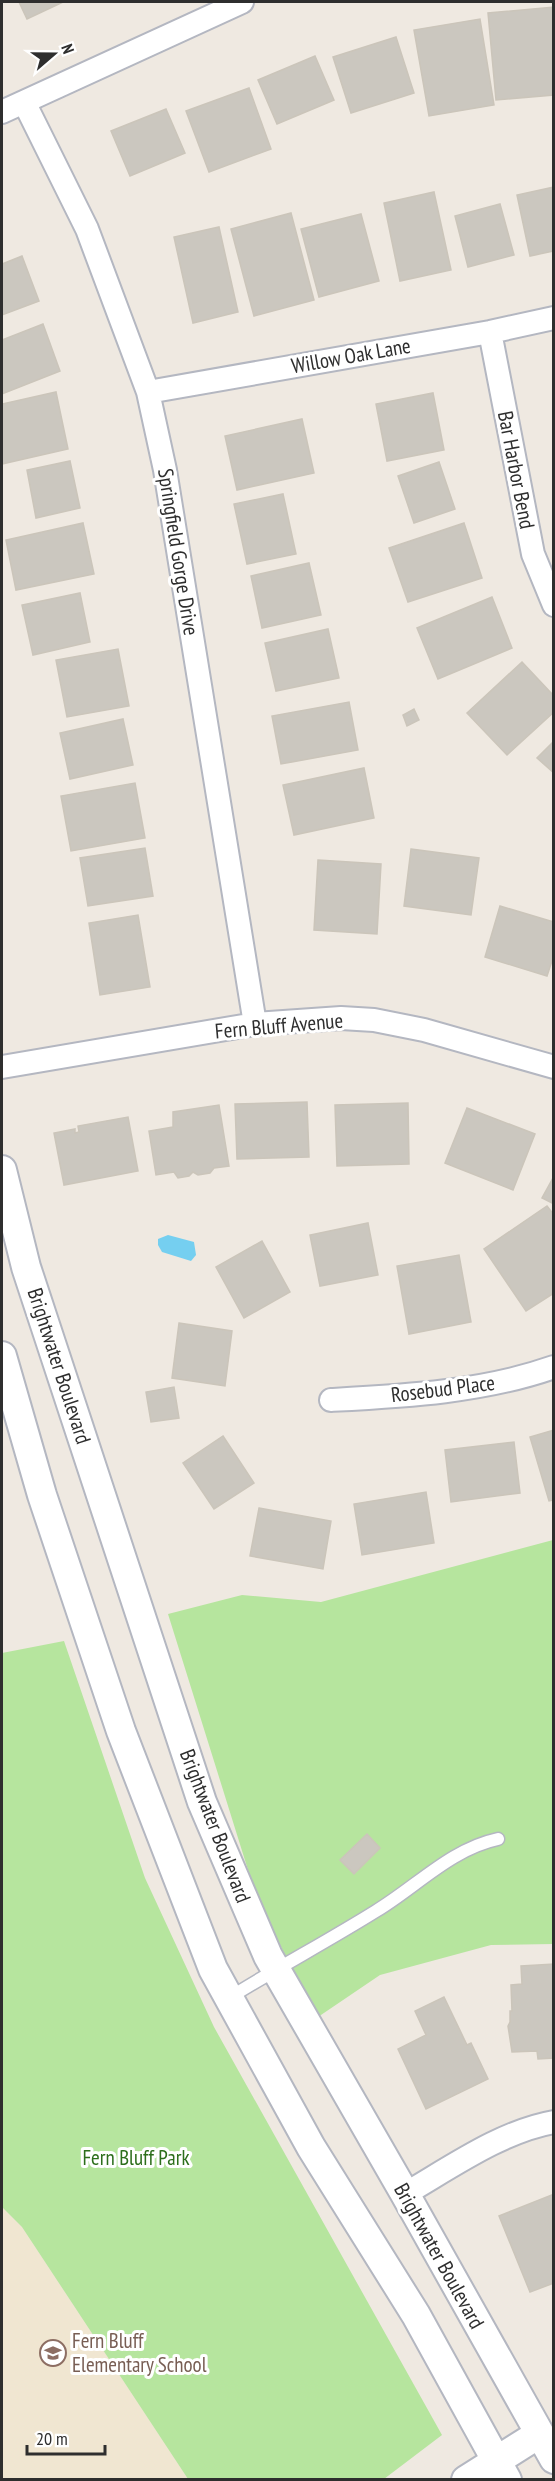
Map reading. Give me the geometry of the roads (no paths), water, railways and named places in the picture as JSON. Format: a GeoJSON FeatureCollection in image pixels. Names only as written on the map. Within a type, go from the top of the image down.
{"type":"FeatureCollection","features":[{"type":"Feature","properties":{"kind":"street"},"geometry":{"type":"LineString","coordinates":[[2,112],[242,2]]}},
{"type":"Feature","properties":{"kind":"street","name":"Springfield Gorge Drive"},"geometry":{"type":"LineString","coordinates":[[24,102],[87,229],[148,392],[165,470],[255,1024]]}},
{"type":"Feature","properties":{"kind":"street","name":"Willow Oak Lane"},"geometry":{"type":"LineString","coordinates":[[148,392],[490,332],[554,318]]}},
{"type":"Feature","properties":{"kind":"street","name":"Bar Harbor Bend"},"geometry":{"type":"LineString","coordinates":[[490,332],[533,554],[554,605]]}},
{"type":"Feature","properties":{"kind":"street","name":"Fern Bluff Avenue"},"geometry":{"type":"LineString","coordinates":[[2,1067],[255,1024],[341,1018],[374,1020],[424,1030],[554,1067]]}},
{"type":"Feature","properties":{"kind":"street","name":"Brightwater Boulevard"},"geometry":{"type":"LineString","coordinates":[[2,1170],[26,1267],[202,1802],[275,1969],[554,2459]]}},
{"type":"Feature","properties":{"kind":"street"},"geometry":{"type":"LineString","coordinates":[[2,1356],[42,1495],[121,1731],[213,1969],[311,2147],[416,2315],[502,2469]]}},
{"type":"Feature","properties":{"kind":"street","name":"Rosebud Place"},"geometry":{"type":"LineString","coordinates":[[331,1400],[383,1398],[479,1386],[525,1377],[554,1368]]}},
{"type":"Feature","properties":{"kind":"street"},"geometry":{"type":"LineString","coordinates":[[405,2194],[505,2138],[541,2124],[554,2122]]}},
{"type":"Feature","properties":{"kind":"street"},"geometry":{"type":"LineString","coordinates":[[466,2480],[502,2469],[539,2434]]}},
{"type":"Feature","properties":{"kind":"lane"},"geometry":{"type":"LineString","coordinates":[[229,1998],[378,1910],[459,1854],[483,1842],[498,1839]]}},
{"type":"Feature","properties":{"kind":"water"},"geometry":{"type":"Polygon","coordinates":[[[168,1235],[194,1242],[196,1255],[191,1261],[162,1252],[158,1239],[168,1235]]]}},
{"type":"Feature","properties":{"kind":"place","name":"Fern Bluff Elementary School"},"geometry":{"type":"Point","coordinates":[53,2353]}},
{"type":"Feature","properties":{"kind":"park label","name":"Fern Bluff Park"},"geometry":{"type":"Point","coordinates":[136,2158]}}]}
